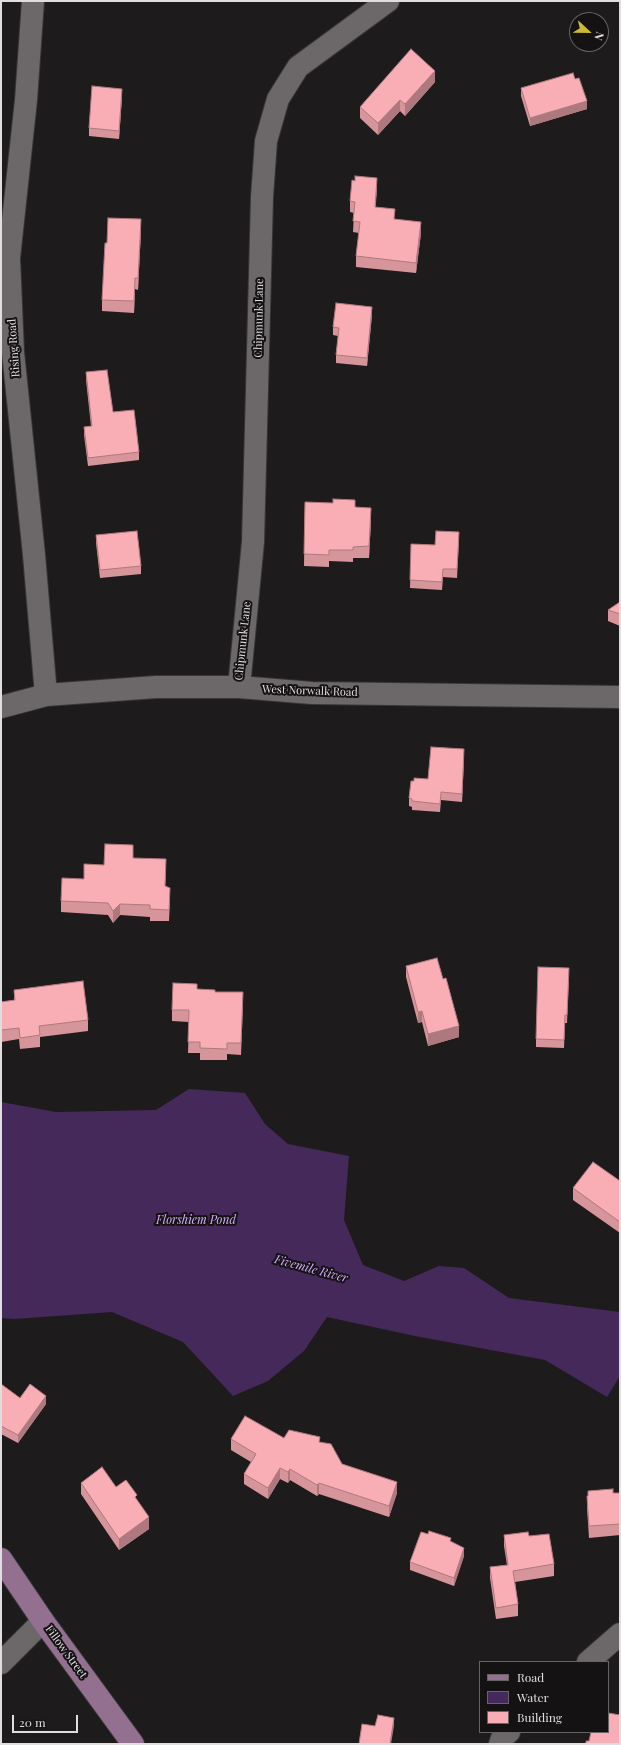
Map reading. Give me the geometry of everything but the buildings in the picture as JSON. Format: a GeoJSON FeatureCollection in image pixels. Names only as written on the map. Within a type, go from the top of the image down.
{"type":"FeatureCollection","features":[{"type":"Feature","properties":{"kind":"main road","name":"Fillow Street"},"geometry":{"type":"LineString","coordinates":[[1,1559],[43,1621],[133,1744]]}},
{"type":"Feature","properties":{"kind":"street","name":"Rising Road"},"geometry":{"type":"LineString","coordinates":[[33,1],[26,100],[8,258],[13,352],[34,555],[46,695]]}},
{"type":"Feature","properties":{"kind":"street","name":"Chipmunk Lane"},"geometry":{"type":"LineString","coordinates":[[239,687],[253,542],[262,197],[266,141],[278,99],[298,67],[388,1]]}},
{"type":"Feature","properties":{"kind":"street","name":"West Norwalk Road"},"geometry":{"type":"LineString","coordinates":[[1,707],[46,695],[156,687],[239,687],[312,693],[620,697]]}},
{"type":"Feature","properties":{"kind":"street"},"geometry":{"type":"LineString","coordinates":[[1,1663],[43,1621]]}},
{"type":"Feature","properties":{"kind":"street"},"geometry":{"type":"LineString","coordinates":[[589,1661],[620,1634]]}},
{"type":"Feature","properties":{"kind":"street"},"geometry":{"type":"LineString","coordinates":[[500,1744],[502,1738],[508,1733]]}},
{"type":"Feature","properties":{"kind":"water","name":"Florshiem Pond"},"geometry":{"type":"Polygon","coordinates":[[[189,1089],[245,1093],[265,1124],[288,1144],[349,1156],[344,1220],[363,1265],[404,1281],[439,1266],[464,1268],[509,1298],[620,1312],[620,1376],[607,1397],[545,1360],[415,1336],[327,1317],[304,1351],[268,1381],[233,1396],[183,1342],[112,1312],[14,1319],[1,1318],[1,1102],[56,1112],[156,1110],[189,1089]]]}},
{"type":"Feature","properties":{"kind":"water label","name":"Fivemile River"},"geometry":{"type":"Point","coordinates":[311,1269]}}]}
